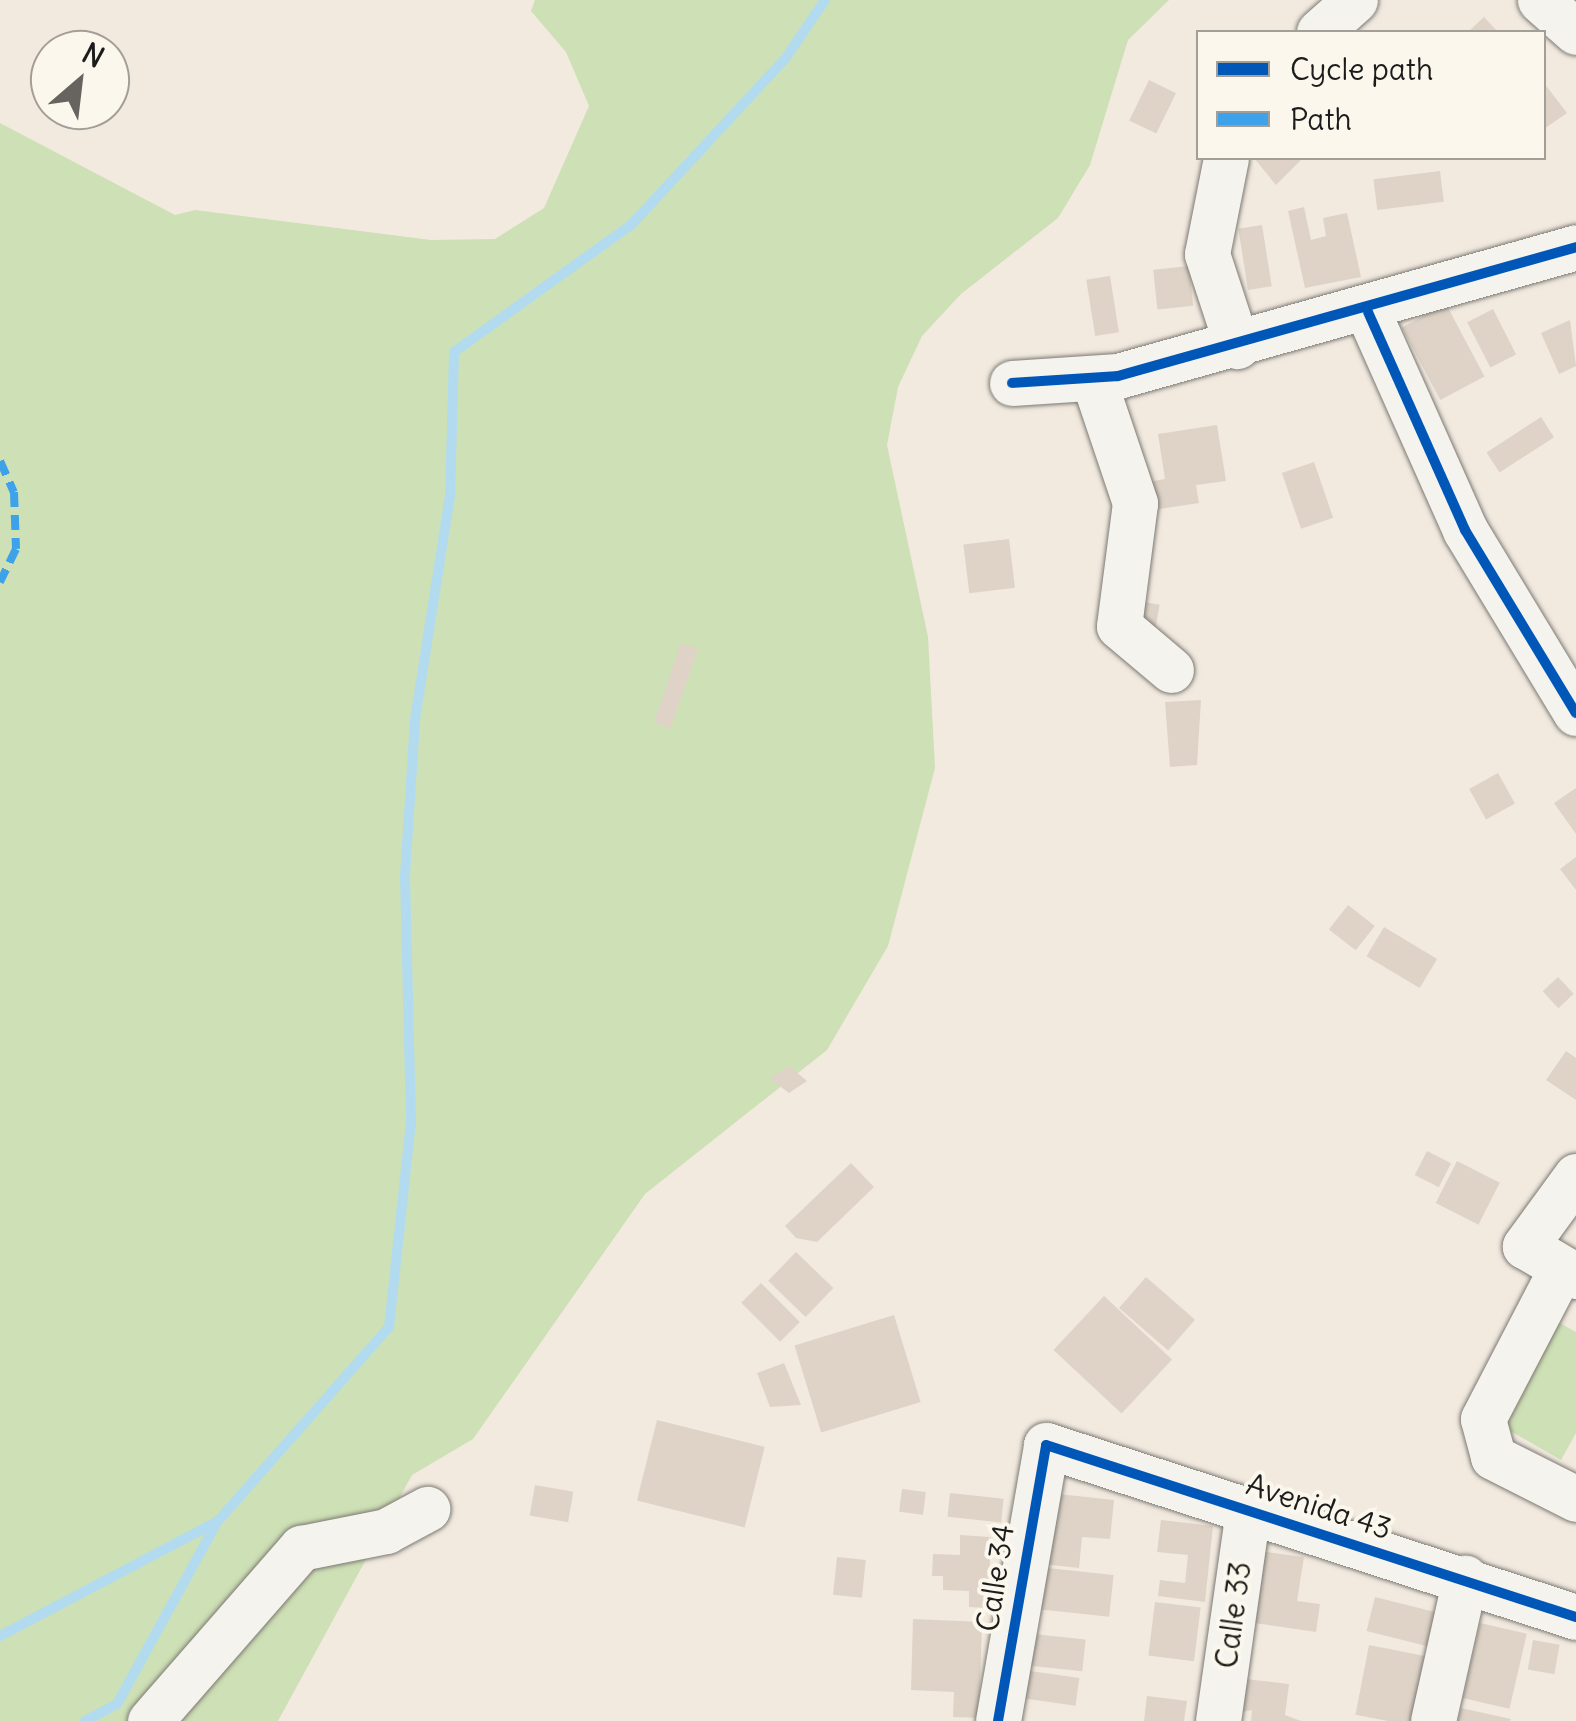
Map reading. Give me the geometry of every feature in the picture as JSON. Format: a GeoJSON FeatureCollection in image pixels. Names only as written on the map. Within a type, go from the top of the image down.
{"type":"FeatureCollection","features":[{"type":"Feature","properties":{"kind":"street"},"geometry":{"type":"LineString","coordinates":[[1321,30],[1355,0]]}},
{"type":"Feature","properties":{"kind":"street"},"geometry":{"type":"LineString","coordinates":[[1540,0],[1576,32]]}},
{"type":"Feature","properties":{"kind":"street"},"geometry":{"type":"LineString","coordinates":[[1226,160],[1206,254],[1237,346]]}},
{"type":"Feature","properties":{"kind":"street"},"geometry":{"type":"LineString","coordinates":[[1012,383],[1093,378],[1237,346],[1368,312],[1576,247]]}},
{"type":"Feature","properties":{"kind":"street"},"geometry":{"type":"LineString","coordinates":[[1368,312],[1465,530],[1576,713]]}},
{"type":"Feature","properties":{"kind":"street"},"geometry":{"type":"LineString","coordinates":[[1093,378],[1135,503],[1119,626],[1171,670]]}},
{"type":"Feature","properties":{"kind":"street"},"geometry":{"type":"LineString","coordinates":[[1576,1176],[1554,1264],[1482,1419],[1493,1457],[1576,1498]]}},
{"type":"Feature","properties":{"kind":"street","name":"Avenida 43"},"geometry":{"type":"LineString","coordinates":[[1046,1445],[1576,1617]]}},
{"type":"Feature","properties":{"kind":"street","name":"Calle 34"},"geometry":{"type":"LineString","coordinates":[[998,1721],[1046,1445]]}},
{"type":"Feature","properties":{"kind":"street"},"geometry":{"type":"LineString","coordinates":[[150,1721],[301,1548],[386,1531],[427,1509]]}},
{"type":"Feature","properties":{"kind":"street","name":"Calle 33"},"geometry":{"type":"LineString","coordinates":[[1218,1721],[1248,1510]]}},
{"type":"Feature","properties":{"kind":"street"},"geometry":{"type":"LineString","coordinates":[[1433,1721],[1464,1578]]}},
{"type":"Feature","properties":{"kind":"green space"},"geometry":{"type":"Polygon","coordinates":[[[535,0],[1169,0],[1128,40],[1090,165],[1058,218],[961,294],[922,336],[898,387],[887,445],[928,637],[935,768],[888,946],[827,1050],[645,1194],[473,1439],[412,1475],[278,1721],[0,1721],[0,123],[175,215],[195,210],[431,240],[495,239],[544,208],[589,106],[566,52],[531,11],[535,0]]]}},
{"type":"Feature","properties":{"kind":"green space"},"geometry":{"type":"Polygon","coordinates":[[[1558,1322],[1576,1332],[1576,1433],[1561,1460],[1500,1425],[1558,1322]]]}},
{"type":"Feature","properties":{"kind":"building"},"geometry":{"type":"Polygon","coordinates":[[[1484,17],[1496,30],[1470,30],[1484,17]]]}},
{"type":"Feature","properties":{"kind":"building"},"geometry":{"type":"Polygon","coordinates":[[[1149,80],[1176,93],[1156,134],[1129,120],[1149,80]]]}},
{"type":"Feature","properties":{"kind":"building"},"geometry":{"type":"Polygon","coordinates":[[[1546,86],[1567,113],[1546,128],[1546,86]]]}},
{"type":"Feature","properties":{"kind":"building"},"geometry":{"type":"Polygon","coordinates":[[[1256,160],[1301,160],[1276,185],[1256,160]]]}},
{"type":"Feature","properties":{"kind":"building"},"geometry":{"type":"Polygon","coordinates":[[[1440,171],[1444,202],[1377,210],[1373,179],[1440,171]]]}},
{"type":"Feature","properties":{"kind":"building"},"geometry":{"type":"Polygon","coordinates":[[[1304,207],[1311,240],[1326,236],[1323,218],[1347,213],[1361,277],[1305,288],[1288,211],[1304,207]]]}},
{"type":"Feature","properties":{"kind":"building"},"geometry":{"type":"Polygon","coordinates":[[[1262,225],[1272,286],[1248,290],[1238,229],[1262,225]]]}},
{"type":"Feature","properties":{"kind":"building"},"geometry":{"type":"Polygon","coordinates":[[[1189,266],[1193,306],[1157,310],[1153,270],[1189,266]]]}},
{"type":"Feature","properties":{"kind":"building"},"geometry":{"type":"Polygon","coordinates":[[[1110,276],[1119,332],[1095,336],[1086,280],[1110,276]]]}},
{"type":"Feature","properties":{"kind":"building"},"geometry":{"type":"Polygon","coordinates":[[[1446,304],[1484,376],[1440,400],[1402,327],[1446,304]]]}},
{"type":"Feature","properties":{"kind":"building"},"geometry":{"type":"Polygon","coordinates":[[[1493,309],[1516,354],[1490,368],[1467,322],[1493,309]]]}},
{"type":"Feature","properties":{"kind":"building"},"geometry":{"type":"Polygon","coordinates":[[[1570,320],[1576,366],[1559,374],[1541,333],[1570,320]]]}},
{"type":"Feature","properties":{"kind":"building"},"geometry":{"type":"Polygon","coordinates":[[[1541,417],[1554,437],[1500,473],[1486,452],[1541,417]]]}},
{"type":"Feature","properties":{"kind":"building"},"geometry":{"type":"Polygon","coordinates":[[[1217,425],[1226,481],[1196,485],[1199,503],[1146,511],[1142,483],[1165,479],[1158,434],[1217,425]]]}},
{"type":"Feature","properties":{"kind":"building"},"geometry":{"type":"Polygon","coordinates":[[[1314,462],[1333,518],[1301,529],[1282,473],[1314,462]]]}},
{"type":"Feature","properties":{"kind":"building"},"geometry":{"type":"Polygon","coordinates":[[[1009,539],[1015,588],[969,593],[963,545],[1009,539]]]}},
{"type":"Feature","properties":{"kind":"building"},"geometry":{"type":"Polygon","coordinates":[[[1133,600],[1160,605],[1155,629],[1129,625],[1133,600]]]}},
{"type":"Feature","properties":{"kind":"building"},"geometry":{"type":"Polygon","coordinates":[[[681,643],[698,649],[671,728],[654,722],[681,643]]]}},
{"type":"Feature","properties":{"kind":"building"},"geometry":{"type":"Polygon","coordinates":[[[1201,700],[1197,765],[1170,767],[1165,702],[1201,700]]]}},
{"type":"Feature","properties":{"kind":"building"},"geometry":{"type":"Polygon","coordinates":[[[1498,773],[1515,804],[1486,820],[1469,789],[1498,773]]]}},
{"type":"Feature","properties":{"kind":"building"},"geometry":{"type":"Polygon","coordinates":[[[1576,788],[1576,834],[1554,803],[1576,788]]]}},
{"type":"Feature","properties":{"kind":"building"},"geometry":{"type":"Polygon","coordinates":[[[1576,857],[1576,890],[1560,869],[1576,857]]]}},
{"type":"Feature","properties":{"kind":"building"},"geometry":{"type":"Polygon","coordinates":[[[1348,905],[1375,926],[1356,950],[1329,929],[1348,905]]]}},
{"type":"Feature","properties":{"kind":"building"},"geometry":{"type":"Polygon","coordinates":[[[1384,927],[1437,959],[1420,988],[1366,956],[1384,927]]]}},
{"type":"Feature","properties":{"kind":"building"},"geometry":{"type":"Polygon","coordinates":[[[1558,977],[1574,994],[1558,1008],[1543,991],[1558,977]]]}},
{"type":"Feature","properties":{"kind":"building"},"geometry":{"type":"Polygon","coordinates":[[[1566,1051],[1576,1058],[1576,1100],[1546,1080],[1566,1051]]]}},
{"type":"Feature","properties":{"kind":"building"},"geometry":{"type":"Polygon","coordinates":[[[789,1066],[807,1081],[789,1093],[769,1078],[789,1066]]]}},
{"type":"Feature","properties":{"kind":"building"},"geometry":{"type":"Polygon","coordinates":[[[1427,1151],[1451,1163],[1439,1187],[1415,1175],[1427,1151]]]}},
{"type":"Feature","properties":{"kind":"building"},"geometry":{"type":"Polygon","coordinates":[[[1457,1161],[1500,1183],[1478,1225],[1436,1203],[1457,1161]]]}},
{"type":"Feature","properties":{"kind":"building"},"geometry":{"type":"Polygon","coordinates":[[[851,1163],[874,1187],[817,1242],[796,1238],[785,1226],[851,1163]]]}},
{"type":"Feature","properties":{"kind":"building"},"geometry":{"type":"Polygon","coordinates":[[[796,1252],[833,1288],[806,1317],[768,1281],[796,1252]]]}},
{"type":"Feature","properties":{"kind":"building"},"geometry":{"type":"Polygon","coordinates":[[[1146,1277],[1195,1320],[1168,1351],[1119,1308],[1146,1277]]]}},
{"type":"Feature","properties":{"kind":"building"},"geometry":{"type":"Polygon","coordinates":[[[761,1283],[800,1322],[780,1342],[741,1303],[761,1283]]]}},
{"type":"Feature","properties":{"kind":"building"},"geometry":{"type":"Polygon","coordinates":[[[1104,1296],[1172,1359],[1122,1414],[1054,1350],[1104,1296]]]}},
{"type":"Feature","properties":{"kind":"building"},"geometry":{"type":"Polygon","coordinates":[[[894,1315],[921,1402],[821,1432],[795,1345],[894,1315]]]}},
{"type":"Feature","properties":{"kind":"building"},"geometry":{"type":"Polygon","coordinates":[[[784,1363],[801,1405],[770,1407],[757,1373],[784,1363]]]}},
{"type":"Feature","properties":{"kind":"building"},"geometry":{"type":"Polygon","coordinates":[[[657,1420],[765,1447],[745,1527],[637,1501],[657,1420]]]}},
{"type":"Feature","properties":{"kind":"building"},"geometry":{"type":"Polygon","coordinates":[[[535,1485],[573,1492],[568,1522],[530,1516],[535,1485]]]}},
{"type":"Feature","properties":{"kind":"building"},"geometry":{"type":"Polygon","coordinates":[[[902,1489],[926,1492],[923,1515],[899,1512],[902,1489]]]}},
{"type":"Feature","properties":{"kind":"building"},"geometry":{"type":"Polygon","coordinates":[[[950,1493],[1004,1499],[1001,1523],[947,1517],[950,1493]]]}},
{"type":"Feature","properties":{"kind":"building"},"geometry":{"type":"Polygon","coordinates":[[[1049,1493],[1114,1500],[1110,1539],[1082,1537],[1079,1568],[1042,1564],[1049,1493]]]}},
{"type":"Feature","properties":{"kind":"building"},"geometry":{"type":"Polygon","coordinates":[[[1161,1520],[1213,1526],[1205,1602],[1158,1596],[1160,1580],[1185,1583],[1188,1555],[1157,1552],[1161,1520]]]}},
{"type":"Feature","properties":{"kind":"building"},"geometry":{"type":"Polygon","coordinates":[[[960,1535],[991,1537],[988,1608],[969,1607],[969,1591],[943,1590],[943,1576],[932,1576],[933,1554],[960,1555],[960,1535]]]}},
{"type":"Feature","properties":{"kind":"building"},"geometry":{"type":"Polygon","coordinates":[[[1259,1551],[1304,1557],[1297,1601],[1320,1604],[1316,1632],[1248,1622],[1259,1551]]]}},
{"type":"Feature","properties":{"kind":"building"},"geometry":{"type":"Polygon","coordinates":[[[837,1557],[866,1560],[862,1598],[833,1595],[837,1557]]]}},
{"type":"Feature","properties":{"kind":"building"},"geometry":{"type":"Polygon","coordinates":[[[1038,1567],[1114,1575],[1109,1617],[1034,1609],[1038,1567]]]}},
{"type":"Feature","properties":{"kind":"building"},"geometry":{"type":"Polygon","coordinates":[[[1375,1597],[1439,1613],[1431,1647],[1367,1631],[1375,1597]]]}},
{"type":"Feature","properties":{"kind":"building"},"geometry":{"type":"Polygon","coordinates":[[[1155,1602],[1201,1608],[1194,1661],[1148,1656],[1155,1602]]]}},
{"type":"Feature","properties":{"kind":"building"},"geometry":{"type":"Polygon","coordinates":[[[913,1619],[982,1622],[979,1718],[953,1717],[954,1692],[911,1690],[913,1619]]]}},
{"type":"Feature","properties":{"kind":"building"},"geometry":{"type":"Polygon","coordinates":[[[1480,1623],[1527,1634],[1509,1709],[1463,1698],[1480,1623]]]}},
{"type":"Feature","properties":{"kind":"building"},"geometry":{"type":"Polygon","coordinates":[[[1024,1633],[1086,1639],[1082,1671],[1021,1665],[1024,1633]]]}},
{"type":"Feature","properties":{"kind":"building"},"geometry":{"type":"Polygon","coordinates":[[[1533,1640],[1560,1645],[1554,1674],[1528,1670],[1533,1640]]]}},
{"type":"Feature","properties":{"kind":"building"},"geometry":{"type":"Polygon","coordinates":[[[1369,1645],[1425,1656],[1412,1721],[1355,1715],[1369,1645]]]}},
{"type":"Feature","properties":{"kind":"building"},"geometry":{"type":"Polygon","coordinates":[[[1016,1669],[1079,1678],[1075,1706],[1012,1697],[1016,1669]]]}},
{"type":"Feature","properties":{"kind":"building"},"geometry":{"type":"Polygon","coordinates":[[[1246,1679],[1289,1684],[1285,1715],[1301,1721],[1251,1721],[1252,1710],[1242,1712],[1246,1679]]]}},
{"type":"Feature","properties":{"kind":"building"},"geometry":{"type":"Polygon","coordinates":[[[1147,1696],[1187,1701],[1184,1721],[1144,1721],[1147,1696]]]}},
{"type":"Feature","properties":{"kind":"building"},"geometry":{"type":"Polygon","coordinates":[[[1461,1708],[1511,1719],[1458,1721],[1461,1708]]]}},
{"type":"Feature","properties":{"kind":"waterway"},"geometry":{"type":"LineString","coordinates":[[0,1636],[218,1521],[389,1327],[411,1122],[405,875],[415,719],[450,496],[454,352],[632,224],[785,59],[825,0]]}},
{"type":"Feature","properties":{"kind":"waterway"},"geometry":{"type":"LineString","coordinates":[[85,1721],[117,1704],[217,1522]]}},
{"type":"Feature","properties":{"kind":"marked path"},"geometry":{"type":"LineString","coordinates":[[0,461],[14,492],[16,549],[0,582]]}},
{"type":"Feature","properties":{"kind":"cycle path"},"geometry":{"type":"LineString","coordinates":[[1012,383],[1118,376],[1576,247]]}},
{"type":"Feature","properties":{"kind":"cycle path"},"geometry":{"type":"LineString","coordinates":[[1368,312],[1465,530],[1576,713]]}},
{"type":"Feature","properties":{"kind":"cycle path"},"geometry":{"type":"LineString","coordinates":[[998,1721],[1046,1445],[1576,1617]]}}]}
